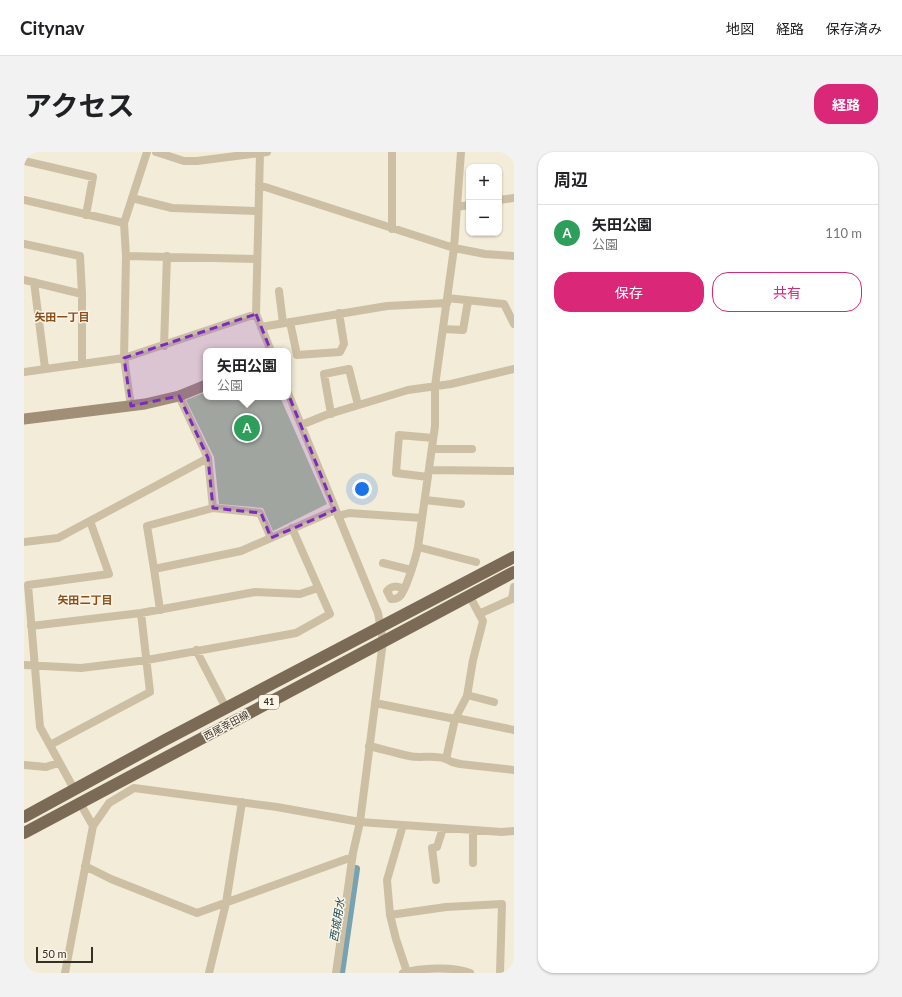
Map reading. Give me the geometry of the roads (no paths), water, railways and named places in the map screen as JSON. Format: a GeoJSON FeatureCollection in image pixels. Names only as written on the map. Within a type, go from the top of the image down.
{"type":"FeatureCollection","features":[{"type":"Feature","properties":{"kind":"main road","name":"西尾幸田線"},"geometry":{"type":"LineString","coordinates":[[24,816],[514,557]]}},
{"type":"Feature","properties":{"kind":"main road","name":"西尾幸田線"},"geometry":{"type":"LineString","coordinates":[[24,833],[514,572]]}},
{"type":"Feature","properties":{"kind":"street"},"geometry":{"type":"LineString","coordinates":[[131,406],[124,358],[126,256],[124,223],[147,152]]}},
{"type":"Feature","properties":{"kind":"street"},"geometry":{"type":"LineString","coordinates":[[156,152],[184,160],[197,161],[264,152],[257,211],[256,314],[269,348]]}},
{"type":"Feature","properties":{"kind":"street"},"geometry":{"type":"LineString","coordinates":[[392,152],[392,229]]}},
{"type":"Feature","properties":{"kind":"street"},"geometry":{"type":"LineString","coordinates":[[404,589],[418,547],[432,449],[435,386],[454,248],[461,152]]}},
{"type":"Feature","properties":{"kind":"street"},"geometry":{"type":"LineString","coordinates":[[24,161],[93,177],[86,215]]}},
{"type":"Feature","properties":{"kind":"street"},"geometry":{"type":"LineString","coordinates":[[259,185],[454,248],[485,254],[514,256]]}},
{"type":"Feature","properties":{"kind":"street"},"geometry":{"type":"LineString","coordinates":[[132,198],[172,208],[257,211]]}},
{"type":"Feature","properties":{"kind":"street"},"geometry":{"type":"LineString","coordinates":[[502,200],[514,198]]}},
{"type":"Feature","properties":{"kind":"street"},"geometry":{"type":"LineString","coordinates":[[24,200],[124,223]]}},
{"type":"Feature","properties":{"kind":"street"},"geometry":{"type":"LineString","coordinates":[[457,208],[466,206]]}},
{"type":"Feature","properties":{"kind":"street"},"geometry":{"type":"LineString","coordinates":[[24,244],[80,256],[82,294],[82,364]]}},
{"type":"Feature","properties":{"kind":"street"},"geometry":{"type":"LineString","coordinates":[[126,256],[256,259]]}},
{"type":"Feature","properties":{"kind":"street"},"geometry":{"type":"LineString","coordinates":[[164,346],[167,256]]}},
{"type":"Feature","properties":{"kind":"street"},"geometry":{"type":"LineString","coordinates":[[24,280],[82,294]]}},
{"type":"Feature","properties":{"kind":"street"},"geometry":{"type":"LineString","coordinates":[[34,282],[45,368]]}},
{"type":"Feature","properties":{"kind":"street"},"geometry":{"type":"LineString","coordinates":[[279,291],[286,323],[297,355],[340,352],[344,344],[339,313]]}},
{"type":"Feature","properties":{"kind":"street"},"geometry":{"type":"LineString","coordinates":[[261,327],[387,306],[447,300],[504,304],[514,324]]}},
{"type":"Feature","properties":{"kind":"street"},"geometry":{"type":"LineString","coordinates":[[443,329],[463,330],[468,301]]}},
{"type":"Feature","properties":{"kind":"street"},"geometry":{"type":"LineString","coordinates":[[24,372],[124,358],[164,346],[256,314]]}},
{"type":"Feature","properties":{"kind":"street"},"geometry":{"type":"LineString","coordinates":[[331,414],[324,374],[349,369],[358,405]]}},
{"type":"Feature","properties":{"kind":"street"},"geometry":{"type":"LineString","coordinates":[[301,425],[358,405],[408,390],[451,384],[514,369]]}},
{"type":"Feature","properties":{"kind":"street"},"geometry":{"type":"LineString","coordinates":[[24,419],[131,406],[178,396],[203,386]]}},
{"type":"Feature","properties":{"kind":"street"},"geometry":{"type":"LineString","coordinates":[[178,396],[208,458],[213,508]]}},
{"type":"Feature","properties":{"kind":"street"},"geometry":{"type":"LineString","coordinates":[[85,866],[110,878],[197,913],[352,857],[360,822],[383,641],[378,613],[291,400]]}},
{"type":"Feature","properties":{"kind":"street"},"geometry":{"type":"LineString","coordinates":[[433,438],[399,435],[396,473],[428,474],[514,471]]}},
{"type":"Feature","properties":{"kind":"street"},"geometry":{"type":"LineString","coordinates":[[432,449],[472,449]]}},
{"type":"Feature","properties":{"kind":"street"},"geometry":{"type":"LineString","coordinates":[[24,542],[58,538],[208,458]]}},
{"type":"Feature","properties":{"kind":"street"},"geometry":{"type":"LineString","coordinates":[[425,500],[461,504]]}},
{"type":"Feature","properties":{"kind":"street"},"geometry":{"type":"LineString","coordinates":[[160,610],[147,526],[213,508],[260,513],[272,538]]}},
{"type":"Feature","properties":{"kind":"street"},"geometry":{"type":"LineString","coordinates":[[154,569],[241,551],[292,528],[337,513],[422,518]]}},
{"type":"Feature","properties":{"kind":"street"},"geometry":{"type":"LineString","coordinates":[[74,789],[58,763],[40,727],[28,584],[109,574],[90,521]]}},
{"type":"Feature","properties":{"kind":"street"},"geometry":{"type":"LineString","coordinates":[[24,665],[81,668],[147,660],[296,632],[330,614],[292,528]]}},
{"type":"Feature","properties":{"kind":"street"},"geometry":{"type":"LineString","coordinates":[[418,547],[476,562]]}},
{"type":"Feature","properties":{"kind":"street"},"geometry":{"type":"LineString","coordinates":[[383,563],[411,570]]}},
{"type":"Feature","properties":{"kind":"street"},"geometry":{"type":"LineString","coordinates":[[479,614],[512,599],[514,586]]}},
{"type":"Feature","properties":{"kind":"street"},"geometry":{"type":"LineString","coordinates":[[31,626],[141,613],[255,592],[300,594],[318,588]]}},
{"type":"Feature","properties":{"kind":"street"},"geometry":{"type":"LineString","coordinates":[[446,759],[456,719],[467,695],[472,660],[483,621],[469,596]]}},
{"type":"Feature","properties":{"kind":"street"},"geometry":{"type":"LineString","coordinates":[[50,745],[150,692],[141,613]]}},
{"type":"Feature","properties":{"kind":"street"},"geometry":{"type":"LineString","coordinates":[[196,650],[226,708]]}},
{"type":"Feature","properties":{"kind":"street"},"geometry":{"type":"LineString","coordinates":[[467,695],[494,702]]}},
{"type":"Feature","properties":{"kind":"street"},"geometry":{"type":"LineString","coordinates":[[375,703],[514,730]]}},
{"type":"Feature","properties":{"kind":"street"},"geometry":{"type":"LineString","coordinates":[[369,746],[409,756],[419,757],[438,755],[460,764],[514,770]]}},
{"type":"Feature","properties":{"kind":"street"},"geometry":{"type":"LineString","coordinates":[[24,765],[46,768],[58,763]]}},
{"type":"Feature","properties":{"kind":"street"},"geometry":{"type":"LineString","coordinates":[[65,973],[93,826],[109,803],[134,788],[242,802],[360,822],[502,832],[514,831]]}},
{"type":"Feature","properties":{"kind":"street"},"geometry":{"type":"LineString","coordinates":[[209,973],[226,903],[242,802]]}},
{"type":"Feature","properties":{"kind":"street"},"geometry":{"type":"LineString","coordinates":[[80,803],[93,826]]}},
{"type":"Feature","properties":{"kind":"street"},"geometry":{"type":"LineString","coordinates":[[403,825],[387,880],[390,915],[404,972],[432,968],[462,970],[470,973]]}},
{"type":"Feature","properties":{"kind":"street"},"geometry":{"type":"LineString","coordinates":[[436,880],[432,848],[437,847],[443,828]]}},
{"type":"Feature","properties":{"kind":"street"},"geometry":{"type":"LineString","coordinates":[[473,830],[473,862]]}},
{"type":"Feature","properties":{"kind":"street"},"geometry":{"type":"LineString","coordinates":[[336,973],[355,845]]}},
{"type":"Feature","properties":{"kind":"street"},"geometry":{"type":"LineString","coordinates":[[390,915],[446,907],[502,904],[500,973]]}},
{"type":"Feature","properties":{"kind":"waterway","name":"西城用水"},"geometry":{"type":"LineString","coordinates":[[341,973],[356,869]]}},
{"type":"Feature","properties":{"kind":"place","name":"矢田公園"},"geometry":{"type":"Point","coordinates":[247,428]}},
{"type":"Feature","properties":{"kind":"district","name":"矢田一丁目"},"geometry":{"type":"Point","coordinates":[62,317]}},
{"type":"Feature","properties":{"kind":"district","name":"矢田二丁目"},"geometry":{"type":"Point","coordinates":[85,600]}}]}
